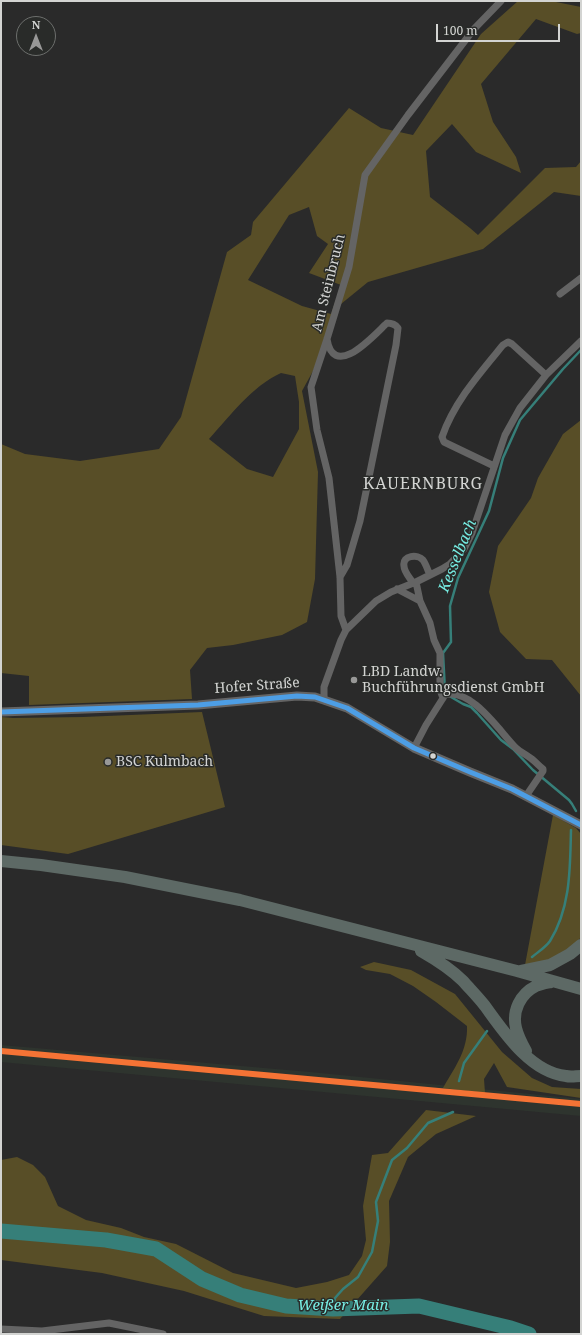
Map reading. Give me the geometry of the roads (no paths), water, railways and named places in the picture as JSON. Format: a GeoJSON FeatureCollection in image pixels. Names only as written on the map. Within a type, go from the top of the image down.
{"type":"FeatureCollection","features":[{"type":"Feature","properties":{"kind":"highway"},"geometry":{"type":"LineString","coordinates":[[1,861],[42,865],[125,877],[240,900],[518,971],[552,982],[581,989]]}},
{"type":"Feature","properties":{"kind":"highway"},"geometry":{"type":"LineString","coordinates":[[409,944],[435,959],[461,980],[484,1004],[507,1037],[528,1058],[550,1071],[565,1076],[581,1076]]}},
{"type":"Feature","properties":{"kind":"highway"},"geometry":{"type":"LineString","coordinates":[[518,971],[550,965],[570,954],[581,945]]}},
{"type":"Feature","properties":{"kind":"highway"},"geometry":{"type":"LineString","coordinates":[[528,1058],[516,1030],[514,1017],[518,1005],[525,993],[537,986],[552,982]]}},
{"type":"Feature","properties":{"kind":"street","name":"Am Steinbruch"},"geometry":{"type":"LineString","coordinates":[[346,630],[342,616],[340,577],[329,478],[318,430],[311,387],[349,267],[365,175],[408,115],[474,29],[501,1]]}},
{"type":"Feature","properties":{"kind":"street"},"geometry":{"type":"LineString","coordinates":[[560,294],[580,282]]}},
{"type":"Feature","properties":{"kind":"street","name":"Am Steinbruch"},"geometry":{"type":"LineString","coordinates":[[327,339],[332,353],[337,356],[349,354],[360,349],[387,323],[392,323],[398,328],[396,345],[360,521],[347,564],[340,577]]}},
{"type":"Feature","properties":{"kind":"street"},"geometry":{"type":"LineString","coordinates":[[324,700],[324,687],[346,630],[376,601],[397,589],[430,575],[450,564],[464,549],[472,533],[505,435],[520,408],[546,375],[581,341]]}},
{"type":"Feature","properties":{"kind":"street"},"geometry":{"type":"LineString","coordinates":[[494,466],[444,442],[442,437],[445,428],[461,399],[470,385],[503,345],[508,342],[546,375]]}},
{"type":"Feature","properties":{"kind":"street"},"geometry":{"type":"LineString","coordinates":[[430,575],[423,560],[416,556],[404,560],[403,564],[405,571],[414,582],[440,653],[440,690],[446,695],[458,694],[476,704],[517,749],[530,757],[543,769],[526,796]]}},
{"type":"Feature","properties":{"kind":"street"},"geometry":{"type":"LineString","coordinates":[[397,589],[420,601]]}},
{"type":"Feature","properties":{"kind":"street"},"geometry":{"type":"LineString","coordinates":[[414,748],[416,741],[446,695]]}},
{"type":"Feature","properties":{"kind":"street","name":"Hofer Straße"},"geometry":{"type":"LineString","coordinates":[[1,712],[198,705],[297,696],[315,697],[347,708],[414,748],[526,796],[581,825]]}},
{"type":"Feature","properties":{"kind":"street"},"geometry":{"type":"LineString","coordinates":[[1,1329],[42,1331],[109,1323],[163,1334]]}},
{"type":"Feature","properties":{"kind":"waterway","name":"Kesselbach"},"geometry":{"type":"LineString","coordinates":[[448,693],[445,691],[443,653],[451,642],[450,606],[458,578],[489,511],[503,458],[520,420],[581,350]]}},
{"type":"Feature","properties":{"kind":"waterway","name":"Kesselbach"},"geometry":{"type":"LineString","coordinates":[[451,697],[471,707],[501,740],[513,749],[533,770],[569,800],[576,811]]}},
{"type":"Feature","properties":{"kind":"waterway","name":"Kesselbach"},"geometry":{"type":"LineString","coordinates":[[532,957],[550,941],[562,915],[568,887],[571,830]]}},
{"type":"Feature","properties":{"kind":"waterway","name":"Kesselbach"},"geometry":{"type":"LineString","coordinates":[[459,1081],[464,1063],[487,1031]]}},
{"type":"Feature","properties":{"kind":"waterway","name":"Kesselbach"},"geometry":{"type":"LineString","coordinates":[[333,1309],[335,1298],[343,1289],[358,1277],[372,1252],[378,1221],[376,1202],[392,1160],[407,1148],[428,1123],[453,1112]]}},
{"type":"Feature","properties":{"kind":"waterway","name":"Weißer Main"},"geometry":{"type":"LineString","coordinates":[[1,1231],[106,1240],[156,1249],[202,1279],[240,1295],[286,1306],[333,1309],[419,1306],[511,1328],[529,1334]]}},
{"type":"Feature","properties":{"kind":"place","name":"LBD Landw. Buchführungsdienst GmbH"},"geometry":{"type":"Point","coordinates":[354,680]}},
{"type":"Feature","properties":{"kind":"place","name":"BSC Kulmbach"},"geometry":{"type":"Point","coordinates":[108,762]}},
{"type":"Feature","properties":{"kind":"district","name":"KAUERNBURG"},"geometry":{"type":"Point","coordinates":[423,484]}}]}
